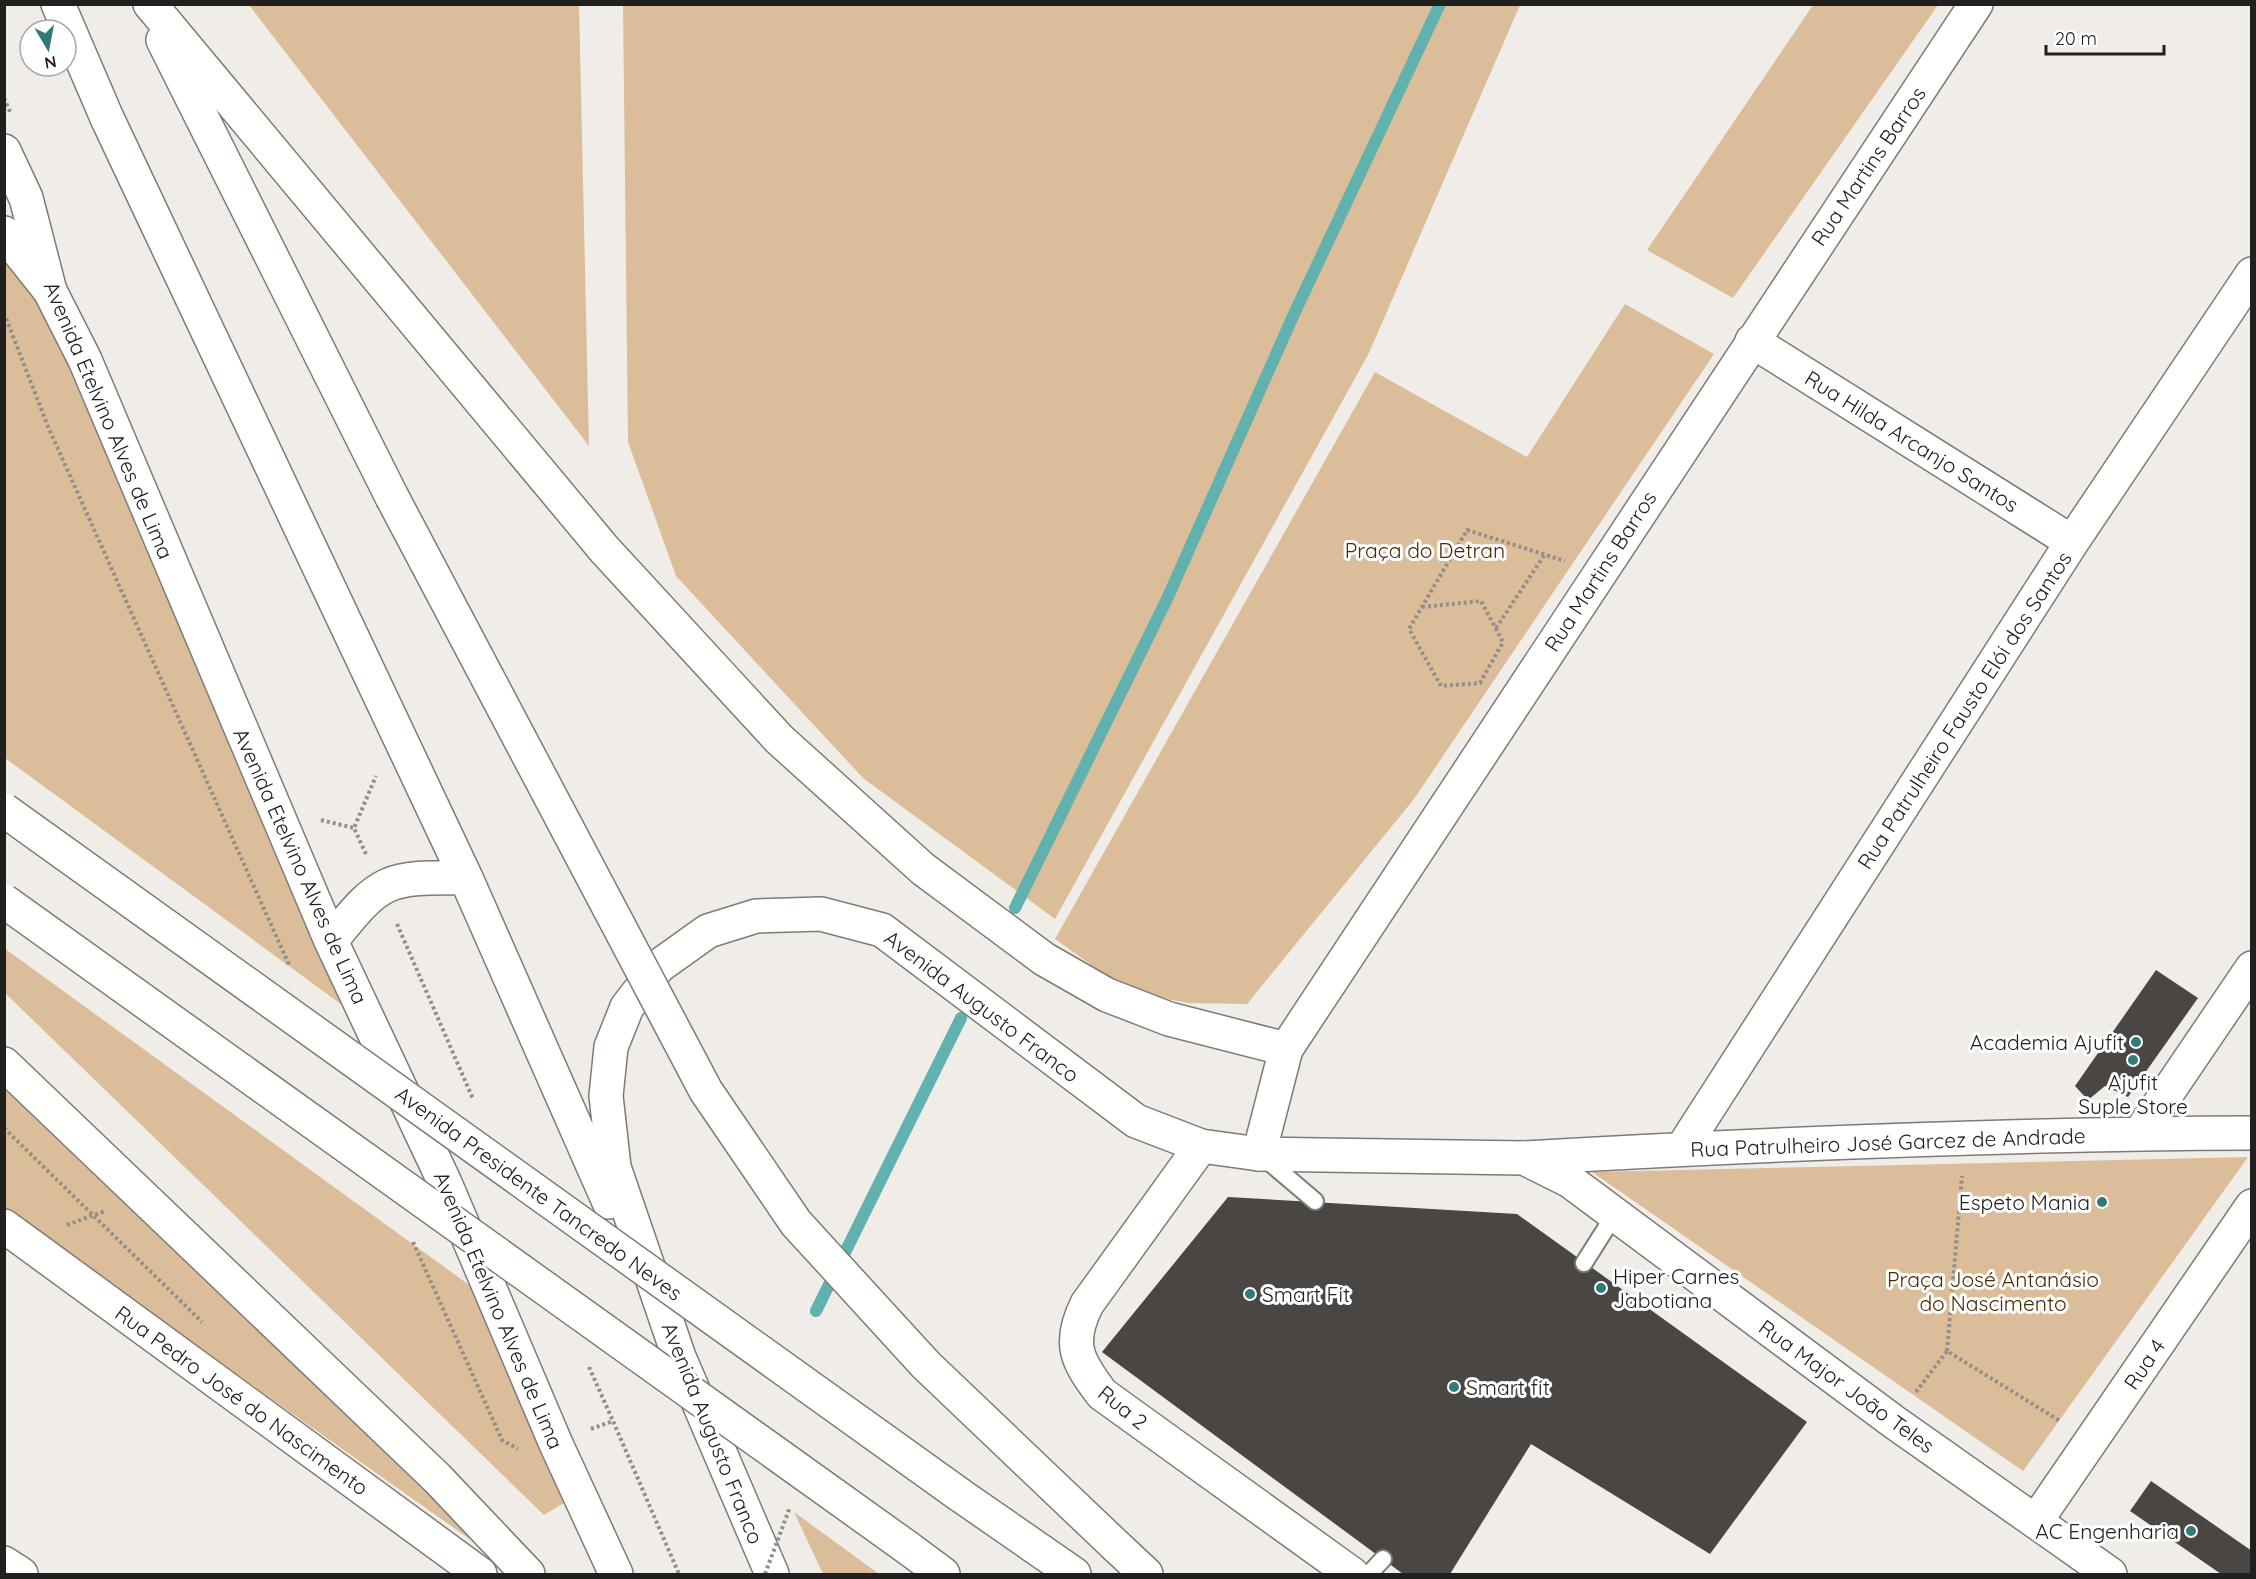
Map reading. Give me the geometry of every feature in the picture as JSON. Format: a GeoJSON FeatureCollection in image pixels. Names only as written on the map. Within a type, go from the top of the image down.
{"type":"FeatureCollection","features":[{"type":"Feature","properties":{"kind":"main road"},"geometry":{"type":"LineString","coordinates":[[58,4],[107,118],[466,878],[572,1121],[679,1357]]}},
{"type":"Feature","properties":{"kind":"main road"},"geometry":{"type":"LineString","coordinates":[[145,4],[393,497],[706,1091],[796,1223],[926,1365],[1146,1575]]}},
{"type":"Feature","properties":{"kind":"main road"},"geometry":{"type":"LineString","coordinates":[[150,4],[604,549],[779,739],[923,869],[1044,958],[1107,995],[1169,1019],[1286,1049]]}},
{"type":"Feature","properties":{"kind":"main road","name":"Rua Martins Barros"},"geometry":{"type":"LineString","coordinates":[[1259,1154],[1286,1049],[1976,4]]}},
{"type":"Feature","properties":{"kind":"main road","name":"Avenida Etelvino Alves de Lima"},"geometry":{"type":"LineString","coordinates":[[4,151],[26,198],[50,291],[85,360],[331,941],[446,1183],[556,1444],[616,1575]]}},
{"type":"Feature","properties":{"kind":"main road"},"geometry":{"type":"LineString","coordinates":[[4,233],[50,291]]}},
{"type":"Feature","properties":{"kind":"main road","name":"Rua Patrulheiro Fausto Elói dos Santos"},"geometry":{"type":"LineString","coordinates":[[1682,1149],[2072,542],[2252,274]]}},
{"type":"Feature","properties":{"kind":"main road","name":"Rua Hilda Arcanjo Santos"},"geometry":{"type":"LineString","coordinates":[[1752,341],[2072,542]]}},
{"type":"Feature","properties":{"kind":"main road","name":"Avenida Presidente Tancredo Neves"},"geometry":{"type":"LineString","coordinates":[[4,810],[1074,1575]]}},
{"type":"Feature","properties":{"kind":"main road"},"geometry":{"type":"LineString","coordinates":[[331,941],[364,899],[381,887],[407,878],[466,878]]}},
{"type":"Feature","properties":{"kind":"main road"},"geometry":{"type":"LineString","coordinates":[[4,901],[943,1575]]}},
{"type":"Feature","properties":{"kind":"main road","name":"Avenida Augusto Franco"},"geometry":{"type":"LineString","coordinates":[[772,1575],[679,1357],[614,1167],[606,1096],[611,1047],[627,1007],[658,966],[708,931],[756,916],[821,914],[882,930],[1136,1121],[1201,1146],[1259,1154],[1524,1158]]}},
{"type":"Feature","properties":{"kind":"main road"},"geometry":{"type":"LineString","coordinates":[[2140,1133],[2252,968]]}},
{"type":"Feature","properties":{"kind":"main road"},"geometry":{"type":"LineString","coordinates":[[4,1064],[437,1478],[528,1575]]}},
{"type":"Feature","properties":{"kind":"main road","name":"Rua Patrulheiro José Garcez de Andrade"},"geometry":{"type":"LineString","coordinates":[[1524,1158],[1682,1149],[1965,1139],[2140,1133],[2252,1133]]}},
{"type":"Feature","properties":{"kind":"main road","name":"Rua 2"},"geometry":{"type":"LineString","coordinates":[[1201,1146],[1087,1304],[1079,1321],[1076,1340],[1082,1368],[1102,1394],[1352,1575]]}},
{"type":"Feature","properties":{"kind":"main road","name":"Rua Major João Teles"},"geometry":{"type":"LineString","coordinates":[[1524,1158],[1570,1181],[1894,1422],[2110,1575]]}},
{"type":"Feature","properties":{"kind":"main road","name":"Rua 4"},"geometry":{"type":"LineString","coordinates":[[2036,1521],[2252,1206]]}},
{"type":"Feature","properties":{"kind":"main road","name":"Rua Pedro José do Nascimento"},"geometry":{"type":"LineString","coordinates":[[14,1232],[480,1575]]}},
{"type":"Feature","properties":{"kind":"main road"},"geometry":{"type":"LineString","coordinates":[[4,1563],[21,1575]]}},
{"type":"Feature","properties":{"kind":"lane"},"geometry":{"type":"LineString","coordinates":[[1259,1154],[1315,1201]]}},
{"type":"Feature","properties":{"kind":"lane"},"geometry":{"type":"LineString","coordinates":[[1584,1263],[1615,1214]]}},
{"type":"Feature","properties":{"kind":"lane"},"geometry":{"type":"LineString","coordinates":[[1369,1575],[1383,1558]]}},
{"type":"Feature","properties":{"kind":"path"},"geometry":{"type":"LineString","coordinates":[[1422,607],[1481,601],[1503,642],[1480,683],[1441,686],[1409,629],[1467,530],[1600,572]]}},
{"type":"Feature","properties":{"kind":"path"},"geometry":{"type":"LineString","coordinates":[[1496,628],[1545,554]]}},
{"type":"Feature","properties":{"kind":"path"},"geometry":{"type":"LineString","coordinates":[[1894,1422],[1947,1352],[1965,1139]]}},
{"type":"Feature","properties":{"kind":"path"},"geometry":{"type":"LineString","coordinates":[[14,1232],[144,1198]]}},
{"type":"Feature","properties":{"kind":"path"},"geometry":{"type":"LineString","coordinates":[[1947,1352],[2092,1441]]}},
{"type":"Feature","properties":{"kind":"green space"},"geometry":{"type":"Polygon","coordinates":[[[249,5],[579,5],[589,446],[249,5]]]}},
{"type":"Feature","properties":{"kind":"green space"},"geometry":{"type":"Polygon","coordinates":[[[623,5],[1520,5],[1369,353],[1055,919],[863,778],[676,576],[628,442],[623,5]]]}},
{"type":"Feature","properties":{"kind":"green space"},"geometry":{"type":"Polygon","coordinates":[[[1813,5],[1938,5],[1733,298],[1647,250],[1813,5]]]}},
{"type":"Feature","properties":{"kind":"green space"},"geometry":{"type":"Polygon","coordinates":[[[5,232],[41,283],[349,1010],[5,758],[5,232]]]}},
{"type":"Feature","properties":{"kind":"green space","name":"Praça do Detran"},"geometry":{"type":"Polygon","coordinates":[[[1625,304],[1714,354],[1414,799],[1247,1004],[1188,1003],[1128,991],[1055,939],[1375,372],[1527,457],[1625,304]]]}},
{"type":"Feature","properties":{"kind":"green space"},"geometry":{"type":"Polygon","coordinates":[[[4,948],[494,1303],[567,1501],[544,1515],[5,993],[4,948]]]}},
{"type":"Feature","properties":{"kind":"green space"},"geometry":{"type":"Polygon","coordinates":[[[5,1089],[492,1555],[5,1210],[5,1089]]]}},
{"type":"Feature","properties":{"kind":"green space","name":"Praça José Antanásio do Nascimento"},"geometry":{"type":"Polygon","coordinates":[[[2248,1157],[2023,1471],[1592,1172],[2248,1157]]]}},
{"type":"Feature","properties":{"kind":"green space"},"geometry":{"type":"Polygon","coordinates":[[[794,1512],[879,1574],[823,1574],[794,1512]]]}},
{"type":"Feature","properties":{"kind":"building","name":"Academia Ajufit"},"geometry":{"type":"Polygon","coordinates":[[[2156,970],[2198,998],[2128,1097],[2105,1086],[2088,1100],[2075,1086],[2156,970]]]}},
{"type":"Feature","properties":{"kind":"building","name":"Smart fit"},"geometry":{"type":"Polygon","coordinates":[[[1228,1197],[1517,1214],[1807,1422],[1710,1554],[1531,1444],[1450,1574],[1403,1574],[1102,1352],[1228,1197]]]}},
{"type":"Feature","properties":{"kind":"building","name":"AC Engenharia"},"geometry":{"type":"Polygon","coordinates":[[[2151,1481],[2252,1551],[2252,1574],[2221,1574],[2130,1511],[2151,1481]]]}},
{"type":"Feature","properties":{"kind":"waterway"},"geometry":{"type":"LineString","coordinates":[[1015,908],[1167,599],[1294,314],[1440,4]]}},
{"type":"Feature","properties":{"kind":"waterway"},"geometry":{"type":"LineString","coordinates":[[816,1311],[961,1018]]}},
{"type":"Feature","properties":{"kind":"place","name":"Academia Ajufit"},"geometry":{"type":"Point","coordinates":[2136,1042]}},
{"type":"Feature","properties":{"kind":"place","name":"Ajufit Suple Store"},"geometry":{"type":"Point","coordinates":[2133,1060]}},
{"type":"Feature","properties":{"kind":"place","name":"Espeto Mania"},"geometry":{"type":"Point","coordinates":[2102,1202]}},
{"type":"Feature","properties":{"kind":"place","name":"Hiper Carnes Jabotiana"},"geometry":{"type":"Point","coordinates":[1601,1288]}},
{"type":"Feature","properties":{"kind":"place","name":"Smart Fit"},"geometry":{"type":"Point","coordinates":[1250,1294]}},
{"type":"Feature","properties":{"kind":"place","name":"Smart fit"},"geometry":{"type":"Point","coordinates":[1454,1387]}},
{"type":"Feature","properties":{"kind":"place","name":"AC Engenharia"},"geometry":{"type":"Point","coordinates":[2191,1531]}}]}
